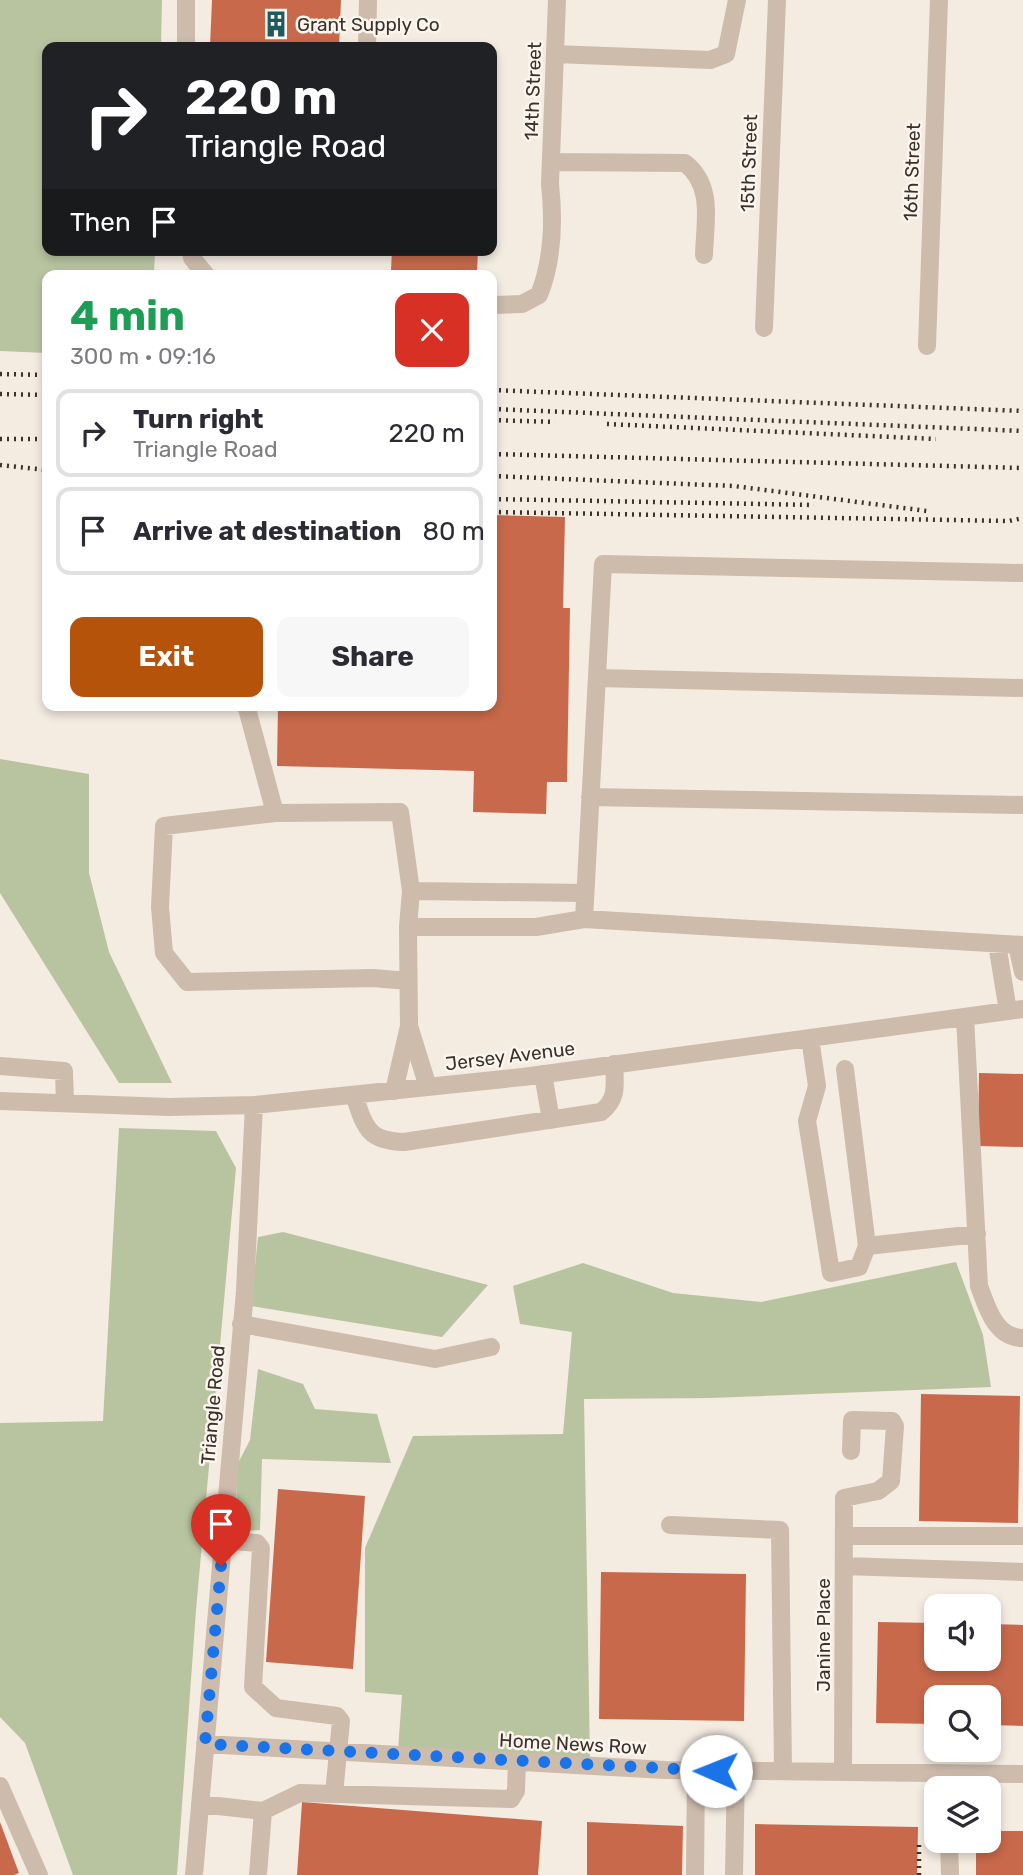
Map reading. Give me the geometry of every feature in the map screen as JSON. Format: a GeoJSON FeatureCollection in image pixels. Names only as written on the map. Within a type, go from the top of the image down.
{"type":"FeatureCollection","features":[{"type":"Feature","properties":{"kind":"street"},"geometry":{"type":"LineString","coordinates":[[186,0],[186,42]]}},
{"type":"Feature","properties":{"kind":"street"},"geometry":{"type":"LineString","coordinates":[[367,42],[368,0]]}},
{"type":"Feature","properties":{"kind":"street","name":"14th Street"},"geometry":{"type":"LineString","coordinates":[[497,305],[522,304],[539,295],[547,275],[553,214],[550,184],[557,0]]}},
{"type":"Feature","properties":{"kind":"street"},"geometry":{"type":"LineString","coordinates":[[555,54],[710,60],[726,54],[737,0]]}},
{"type":"Feature","properties":{"kind":"street","name":"15th Street"},"geometry":{"type":"LineString","coordinates":[[764,328],[777,0]]}},
{"type":"Feature","properties":{"kind":"street","name":"16th Street"},"geometry":{"type":"LineString","coordinates":[[927,346],[939,0]]}},
{"type":"Feature","properties":{"kind":"street"},"geometry":{"type":"LineString","coordinates":[[551,162],[685,163],[698,173],[706,194],[704,255]]}},
{"type":"Feature","properties":{"kind":"street"},"geometry":{"type":"LineString","coordinates":[[192,256],[202,270]]}},
{"type":"Feature","properties":{"kind":"street"},"geometry":{"type":"LineString","coordinates":[[584,919],[603,564],[1023,573]]}},
{"type":"Feature","properties":{"kind":"street"},"geometry":{"type":"LineString","coordinates":[[597,678],[1023,688]]}},
{"type":"Feature","properties":{"kind":"street"},"geometry":{"type":"LineString","coordinates":[[248,711],[275,813]]}},
{"type":"Feature","properties":{"kind":"street"},"geometry":{"type":"LineString","coordinates":[[590,797],[1023,805]]}},
{"type":"Feature","properties":{"kind":"street"},"geometry":{"type":"LineString","coordinates":[[394,1091],[409,1026],[408,927],[411,891],[400,812],[275,813],[164,826],[160,907],[164,953],[187,982],[373,978],[408,981]]}},
{"type":"Feature","properties":{"kind":"street"},"geometry":{"type":"LineString","coordinates":[[411,891],[585,893]]}},
{"type":"Feature","properties":{"kind":"street"},"geometry":{"type":"LineString","coordinates":[[408,927],[536,927],[584,919],[1020,945],[1023,972]]}},
{"type":"Feature","properties":{"kind":"street"},"geometry":{"type":"LineString","coordinates":[[997,944],[1015,1010]]}},
{"type":"Feature","properties":{"kind":"street","name":"Jersey Avenue"},"geometry":{"type":"LineString","coordinates":[[0,1101],[169,1107],[254,1105],[543,1074],[1015,1010]]}},
{"type":"Feature","properties":{"kind":"street"},"geometry":{"type":"LineString","coordinates":[[965,1017],[979,1286],[993,1323],[1017,1338],[1023,1338]]}},
{"type":"Feature","properties":{"kind":"street"},"geometry":{"type":"LineString","coordinates":[[409,1026],[428,1087]]}},
{"type":"Feature","properties":{"kind":"street"},"geometry":{"type":"LineString","coordinates":[[810,1038],[817,1086],[807,1121],[831,1273],[859,1268],[867,1246],[845,1069]]}},
{"type":"Feature","properties":{"kind":"street"},"geometry":{"type":"LineString","coordinates":[[354,1096],[365,1126],[384,1141],[404,1142],[601,1112],[612,1104],[615,1095],[614,1064]]}},
{"type":"Feature","properties":{"kind":"street"},"geometry":{"type":"LineString","coordinates":[[0,1066],[64,1071],[65,1103]]}},
{"type":"Feature","properties":{"kind":"street"},"geometry":{"type":"LineString","coordinates":[[543,1074],[551,1120]]}},
{"type":"Feature","properties":{"kind":"street","name":"Triangle Road"},"geometry":{"type":"LineString","coordinates":[[194,1875],[241,1324],[254,1105]]}},
{"type":"Feature","properties":{"kind":"street"},"geometry":{"type":"LineString","coordinates":[[867,1246],[977,1234]]}},
{"type":"Feature","properties":{"kind":"street"},"geometry":{"type":"LineString","coordinates":[[241,1324],[435,1359],[491,1348]]}},
{"type":"Feature","properties":{"kind":"street","name":"Janine Place"},"geometry":{"type":"LineString","coordinates":[[843,1772],[844,1498],[878,1491],[891,1481],[895,1426],[891,1421],[852,1420],[851,1451]]}},
{"type":"Feature","properties":{"kind":"street"},"geometry":{"type":"LineString","coordinates":[[670,1525],[780,1530],[783,1771]]}},
{"type":"Feature","properties":{"kind":"street"},"geometry":{"type":"LineString","coordinates":[[844,1536],[1023,1536]]}},
{"type":"Feature","properties":{"kind":"street"},"geometry":{"type":"LineString","coordinates":[[223,1540],[257,1543],[261,1548],[253,1687],[276,1708],[337,1716],[341,1721],[334,1794]]}},
{"type":"Feature","properties":{"kind":"street"},"geometry":{"type":"LineString","coordinates":[[844,1566],[1023,1572]]}},
{"type":"Feature","properties":{"kind":"street","name":"Home News Row"},"geometry":{"type":"LineString","coordinates":[[205,1744],[696,1770],[843,1772],[924,1779]]}},
{"type":"Feature","properties":{"kind":"street"},"geometry":{"type":"LineString","coordinates":[[200,1804],[263,1811],[300,1793],[511,1799],[516,1791],[517,1761]]}},
{"type":"Feature","properties":{"kind":"street"},"geometry":{"type":"LineString","coordinates":[[695,1875],[696,1770]]}},
{"type":"Feature","properties":{"kind":"street"},"geometry":{"type":"LineString","coordinates":[[734,1875],[736,1771]]}},
{"type":"Feature","properties":{"kind":"street","name":"Home News Row"},"geometry":{"type":"LineString","coordinates":[[1001,1776],[1023,1774]]}},
{"type":"Feature","properties":{"kind":"street"},"geometry":{"type":"LineString","coordinates":[[0,1786],[39,1875]]}},
{"type":"Feature","properties":{"kind":"street"},"geometry":{"type":"LineString","coordinates":[[258,1875],[263,1811]]}},
{"type":"Feature","properties":{"kind":"street"},"geometry":{"type":"LineString","coordinates":[[949,1853],[950,1875]]}},
{"type":"Feature","properties":{"kind":"green space"},"geometry":{"type":"Polygon","coordinates":[[[0,0],[162,0],[161,42],[42,42],[42,256],[155,256],[154,270],[42,270],[42,353],[0,351],[0,0]]]}},
{"type":"Feature","properties":{"kind":"green space"},"geometry":{"type":"Polygon","coordinates":[[[0,759],[89,774],[89,873],[109,952],[172,1083],[119,1083],[0,893],[0,759]]]}},
{"type":"Feature","properties":{"kind":"green space"},"geometry":{"type":"Polygon","coordinates":[[[119,1128],[216,1131],[236,1168],[196,1610],[177,1875],[73,1875],[25,1743],[0,1717],[0,1423],[103,1421],[119,1128]]]}},
{"type":"Feature","properties":{"kind":"green space"},"geometry":{"type":"Polygon","coordinates":[[[283,1232],[488,1285],[442,1337],[251,1306],[258,1237],[283,1232]]]}},
{"type":"Feature","properties":{"kind":"green space"},"geometry":{"type":"Polygon","coordinates":[[[956,1262],[983,1335],[991,1387],[710,1398],[584,1399],[590,1761],[398,1750],[402,1695],[365,1692],[365,1548],[413,1436],[563,1434],[572,1332],[520,1324],[513,1286],[583,1263],[673,1293],[761,1302],[956,1262]]]}},
{"type":"Feature","properties":{"kind":"green space"},"geometry":{"type":"Polygon","coordinates":[[[258,1369],[303,1384],[315,1409],[377,1414],[391,1463],[262,1459],[260,1530],[237,1532],[236,1467],[250,1440],[258,1369]]]}},
{"type":"Feature","properties":{"kind":"building","name":"Grant Supply Co"},"geometry":{"type":"Polygon","coordinates":[[[212,0],[341,0],[339,42],[210,42],[212,0]]]}},
{"type":"Feature","properties":{"kind":"building"},"geometry":{"type":"Polygon","coordinates":[[[392,256],[478,256],[477,270],[391,270],[392,256]]]}},
{"type":"Feature","properties":{"kind":"building"},"geometry":{"type":"Polygon","coordinates":[[[497,515],[565,517],[563,608],[570,608],[567,782],[547,782],[546,814],[473,812],[474,771],[277,766],[278,711],[497,711],[497,515]]]}},
{"type":"Feature","properties":{"kind":"building"},"geometry":{"type":"Polygon","coordinates":[[[979,1073],[1023,1074],[1023,1147],[978,1146],[979,1073]]]}},
{"type":"Feature","properties":{"kind":"building"},"geometry":{"type":"Polygon","coordinates":[[[921,1394],[1020,1396],[1018,1523],[919,1521],[921,1394]]]}},
{"type":"Feature","properties":{"kind":"building"},"geometry":{"type":"Polygon","coordinates":[[[278,1489],[365,1496],[353,1669],[266,1662],[278,1489]]]}},
{"type":"Feature","properties":{"kind":"building"},"geometry":{"type":"Polygon","coordinates":[[[601,1572],[746,1574],[744,1721],[599,1719],[601,1572]]]}},
{"type":"Feature","properties":{"kind":"building"},"geometry":{"type":"Polygon","coordinates":[[[878,1622],[924,1623],[924,1671],[1001,1671],[1001,1624],[1023,1625],[1023,1726],[1001,1725],[1001,1685],[924,1685],[924,1724],[876,1723],[878,1622]]]}},
{"type":"Feature","properties":{"kind":"building"},"geometry":{"type":"Polygon","coordinates":[[[302,1802],[542,1821],[538,1875],[297,1875],[302,1802]]]}},
{"type":"Feature","properties":{"kind":"building"},"geometry":{"type":"Polygon","coordinates":[[[0,1822],[19,1873],[14,1875],[0,1875],[0,1822]]]}},
{"type":"Feature","properties":{"kind":"building"},"geometry":{"type":"Polygon","coordinates":[[[587,1822],[683,1826],[682,1875],[587,1875],[587,1822]]]}},
{"type":"Feature","properties":{"kind":"building"},"geometry":{"type":"Polygon","coordinates":[[[755,1824],[918,1827],[917,1875],[755,1875],[755,1824]]]}},
{"type":"Feature","properties":{"kind":"building"},"geometry":{"type":"Polygon","coordinates":[[[1001,1831],[1023,1831],[1023,1875],[976,1875],[976,1853],[1001,1853],[1001,1831]]]}},
{"type":"Feature","properties":{"kind":"railway"},"geometry":{"type":"LineString","coordinates":[[0,374],[42,375]]}},
{"type":"Feature","properties":{"kind":"railway"},"geometry":{"type":"LineString","coordinates":[[497,390],[1023,411]]}},
{"type":"Feature","properties":{"kind":"railway"},"geometry":{"type":"LineString","coordinates":[[0,394],[42,395]]}},
{"type":"Feature","properties":{"kind":"railway"},"geometry":{"type":"LineString","coordinates":[[497,409],[1023,431]]}},
{"type":"Feature","properties":{"kind":"railway"},"geometry":{"type":"LineString","coordinates":[[497,420],[555,422]]}},
{"type":"Feature","properties":{"kind":"railway"},"geometry":{"type":"LineString","coordinates":[[607,424],[936,439]]}},
{"type":"Feature","properties":{"kind":"railway"},"geometry":{"type":"LineString","coordinates":[[0,439],[42,439]]}},
{"type":"Feature","properties":{"kind":"railway"},"geometry":{"type":"LineString","coordinates":[[497,454],[1023,468]]}},
{"type":"Feature","properties":{"kind":"railway"},"geometry":{"type":"LineString","coordinates":[[0,465],[42,469]]}},
{"type":"Feature","properties":{"kind":"railway"},"geometry":{"type":"LineString","coordinates":[[497,476],[734,486],[927,511]]}},
{"type":"Feature","properties":{"kind":"railway"},"geometry":{"type":"LineString","coordinates":[[497,499],[814,505]]}},
{"type":"Feature","properties":{"kind":"railway"},"geometry":{"type":"LineString","coordinates":[[497,512],[1009,521],[1023,518]]}},
{"type":"Feature","properties":{"kind":"railway"},"geometry":{"type":"LineString","coordinates":[[919,1840],[919,1875]]}},
{"type":"Feature","properties":{"kind":"place","name":"Grant Supply Co"},"geometry":{"type":"Point","coordinates":[276,24]}},
{"type":"Feature","properties":{"kind":"route"},"geometry":{"type":"LineString","coordinates":[[221,1566],[205,1744],[716,1771]]}}]}
